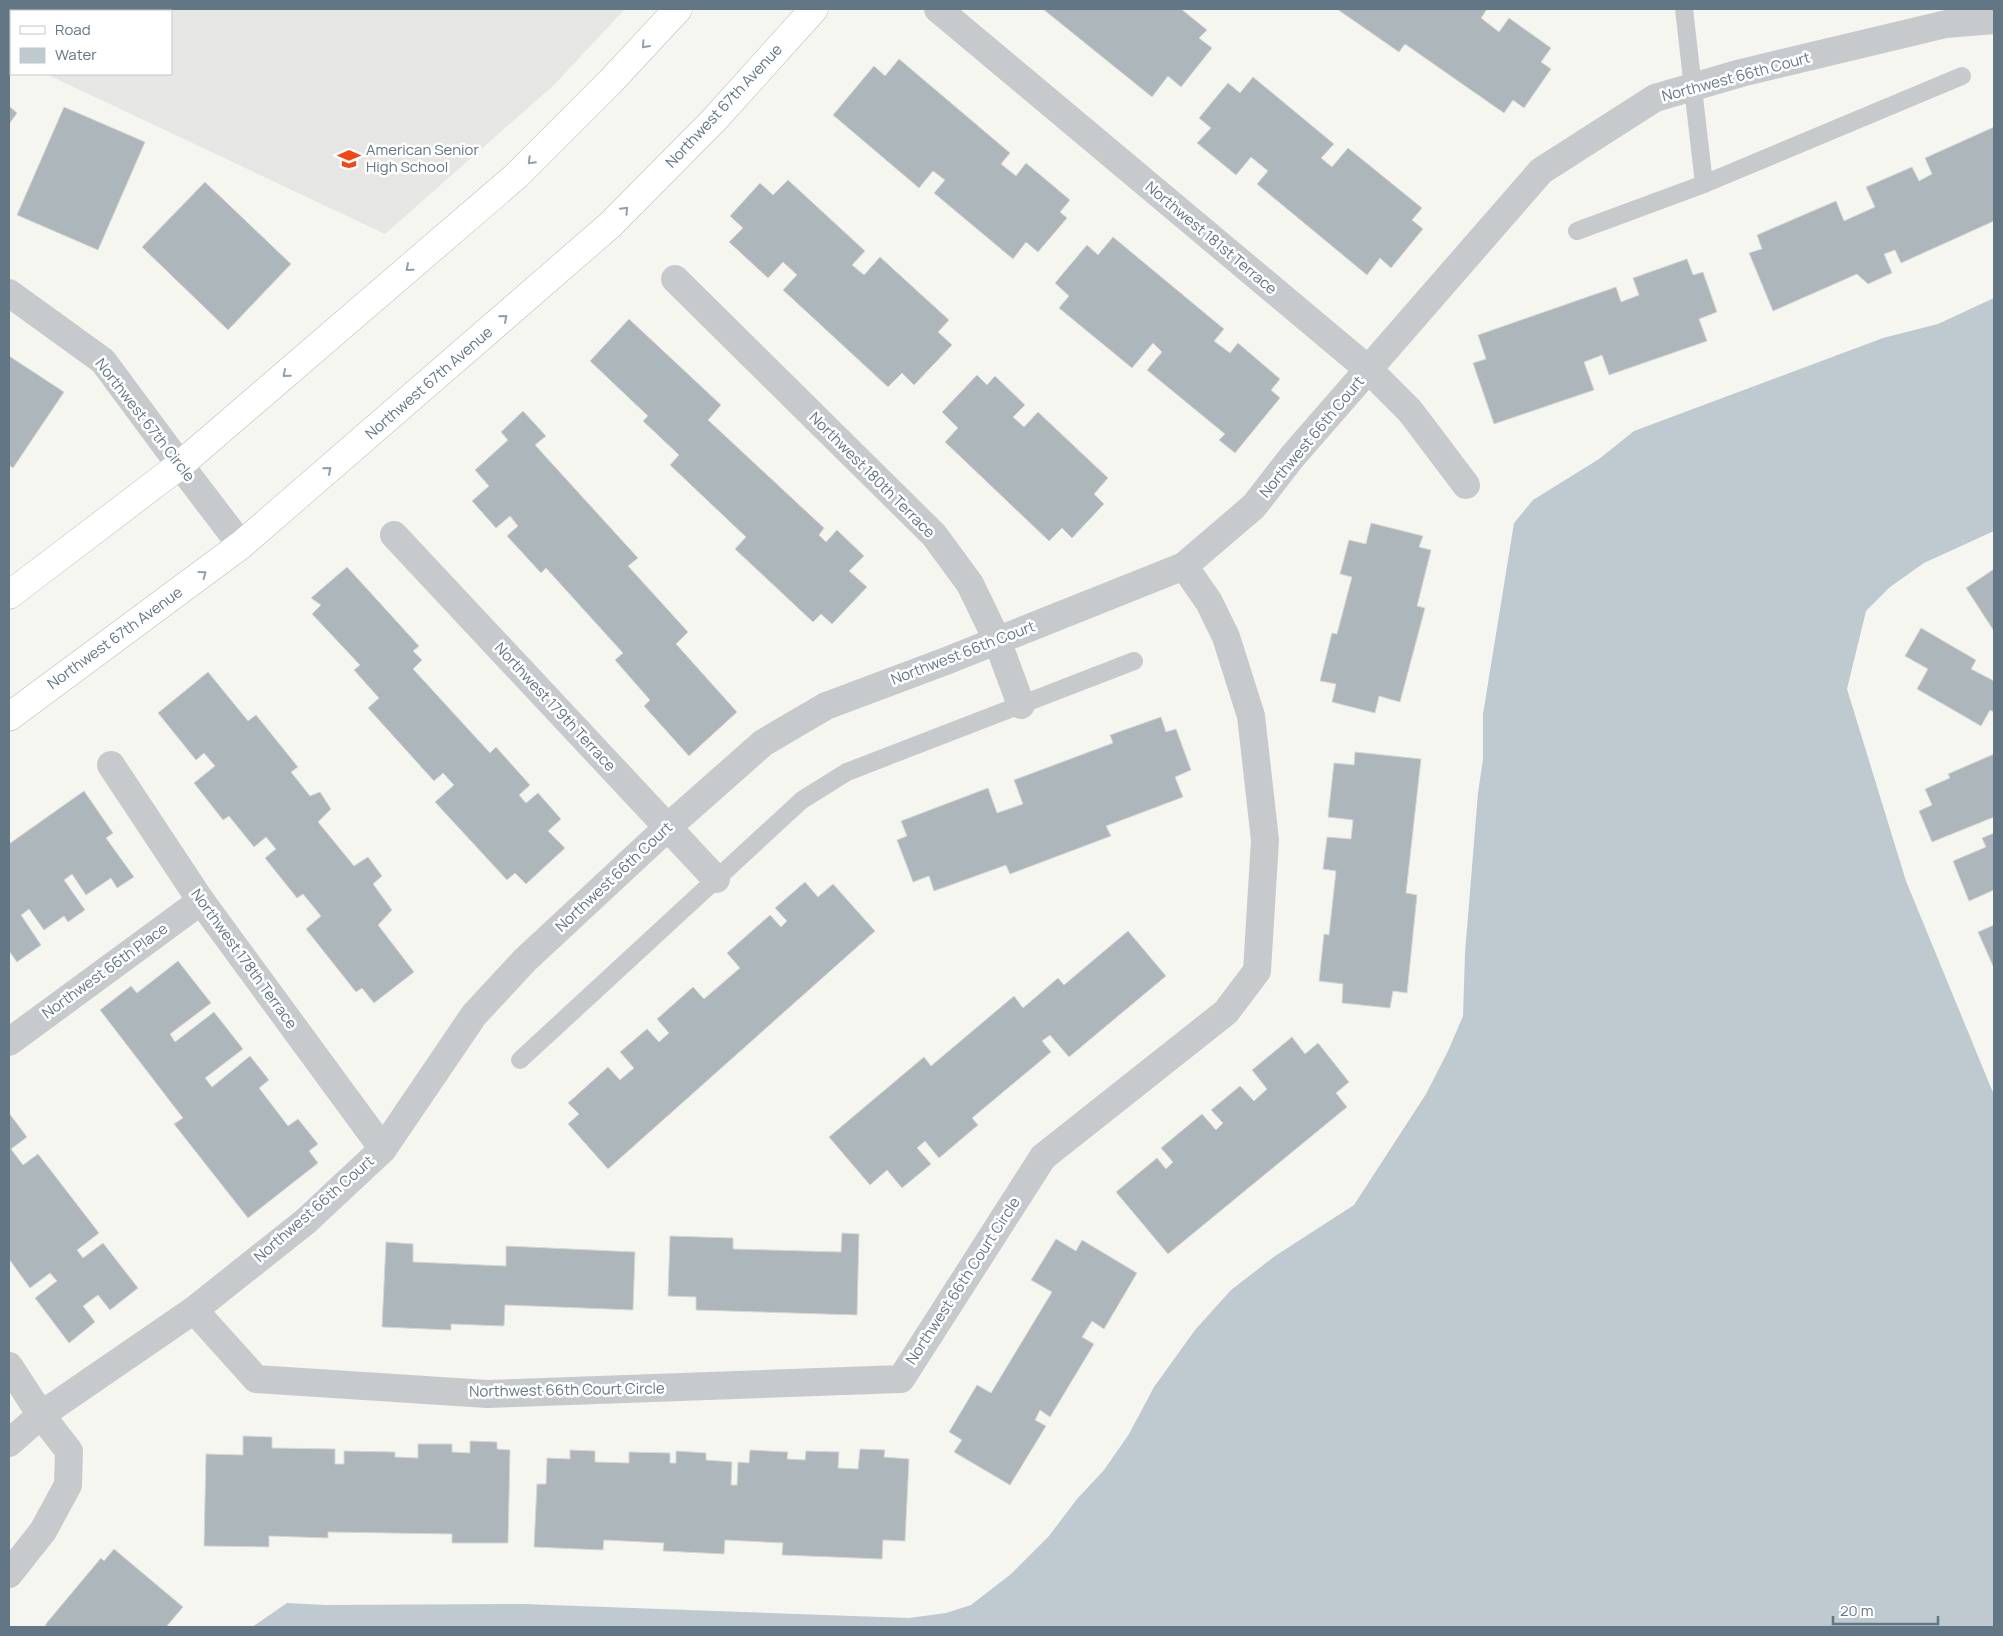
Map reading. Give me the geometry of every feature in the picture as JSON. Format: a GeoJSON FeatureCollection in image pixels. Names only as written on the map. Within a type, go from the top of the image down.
{"type":"FeatureCollection","features":[{"type":"Feature","properties":{"kind":"main road"},"geometry":{"type":"LineString","coordinates":[[9,595],[180,465],[516,176],[611,81],[678,9]]}},
{"type":"Feature","properties":{"kind":"main road","name":"Northwest 67th Avenue"},"geometry":{"type":"LineString","coordinates":[[9,717],[241,545],[610,225],[714,120],[814,9]]}},
{"type":"Feature","properties":{"kind":"street","name":"Northwest 181st Terrace"},"geometry":{"type":"LineString","coordinates":[[938,9],[1369,370],[1410,411],[1466,485]]}},
{"type":"Feature","properties":{"kind":"street","name":"Northwest 66th Court"},"geometry":{"type":"LineString","coordinates":[[9,1443],[41,1415],[194,1310],[306,1221],[383,1149],[474,1015],[525,960],[668,827],[763,743],[826,706],[1184,566],[1254,506],[1292,457],[1542,171],[1655,98],[1741,73],[1946,24],[1994,20]]}},
{"type":"Feature","properties":{"kind":"street","name":"Northwest 180th Terrace"},"geometry":{"type":"LineString","coordinates":[[675,279],[934,535],[970,584],[997,640],[1021,705]]}},
{"type":"Feature","properties":{"kind":"street","name":"Northwest 67th Circle"},"geometry":{"type":"LineString","coordinates":[[9,293],[103,361],[241,545]]}},
{"type":"Feature","properties":{"kind":"street","name":"Northwest 179th Terrace"},"geometry":{"type":"LineString","coordinates":[[394,535],[716,879]]}},
{"type":"Feature","properties":{"kind":"street","name":"Northwest 66th Court Circle"},"geometry":{"type":"LineString","coordinates":[[194,1310],[256,1379],[486,1394],[901,1379],[1042,1158],[1226,1012],[1257,971],[1266,840],[1252,716],[1226,637],[1209,602],[1184,566]]}},
{"type":"Feature","properties":{"kind":"street","name":"Northwest 178th Terrace"},"geometry":{"type":"LineString","coordinates":[[111,765],[201,901],[383,1149]]}},
{"type":"Feature","properties":{"kind":"street","name":"Northwest 66th Place"},"geometry":{"type":"LineString","coordinates":[[9,1042],[201,901]]}},
{"type":"Feature","properties":{"kind":"street"},"geometry":{"type":"LineString","coordinates":[[9,1366],[41,1415],[69,1451],[68,1485],[43,1531],[9,1574]]}},
{"type":"Feature","properties":{"kind":"lane"},"geometry":{"type":"LineString","coordinates":[[1684,9],[1704,184]]}},
{"type":"Feature","properties":{"kind":"lane"},"geometry":{"type":"LineString","coordinates":[[1576,230],[1704,184],[1962,76]]}},
{"type":"Feature","properties":{"kind":"lane"},"geometry":{"type":"LineString","coordinates":[[520,1060],[802,800],[847,772],[1134,660]]}},
{"type":"Feature","properties":{"kind":"shaded area","name":"American Senior High School"},"geometry":{"type":"Polygon","coordinates":[[[9,9],[625,9],[554,85],[385,234],[48,75],[172,75],[172,10],[10,10],[9,56],[9,9]]]}},
{"type":"Feature","properties":{"kind":"water"},"geometry":{"type":"Polygon","coordinates":[[[1994,298],[1994,531],[1924,563],[1890,587],[1866,611],[1847,689],[1906,881],[1994,1095],[1994,1627],[252,1627],[287,1603],[325,1605],[523,1604],[909,1618],[946,1613],[971,1605],[1011,1574],[1049,1536],[1077,1499],[1104,1470],[1129,1434],[1154,1387],[1195,1330],[1231,1290],[1275,1256],[1354,1205],[1426,1094],[1448,1051],[1463,1016],[1465,953],[1478,793],[1483,759],[1483,714],[1514,523],[1533,500],[1599,459],[1634,431],[1883,338],[1938,324],[1994,298]]]}},
{"type":"Feature","properties":{"kind":"building"},"geometry":{"type":"Polygon","coordinates":[[[1043,9],[1181,9],[1207,30],[1199,38],[1212,48],[1181,87],[1168,76],[1152,97],[1043,9]]]}},
{"type":"Feature","properties":{"kind":"building"},"geometry":{"type":"Polygon","coordinates":[[[1337,9],[1487,9],[1481,18],[1499,32],[1509,18],[1551,48],[1541,62],[1551,69],[1524,108],[1513,100],[1504,113],[1405,44],[1399,52],[1337,9]]]}},
{"type":"Feature","properties":{"kind":"building"},"geometry":{"type":"Polygon","coordinates":[[[899,59],[1010,153],[1001,164],[1016,176],[1026,163],[1070,200],[1060,212],[1067,218],[1038,252],[1026,242],[1013,259],[934,193],[945,180],[933,171],[919,188],[833,115],[874,66],[885,76],[899,59]]]}},
{"type":"Feature","properties":{"kind":"building"},"geometry":{"type":"Polygon","coordinates":[[[1253,77],[1334,144],[1321,158],[1332,167],[1348,148],[1422,208],[1412,220],[1423,229],[1391,268],[1380,258],[1367,275],[1257,184],[1268,171],[1251,157],[1236,175],[1197,143],[1211,128],[1199,118],[1228,83],[1240,93],[1253,77]]]}},
{"type":"Feature","properties":{"kind":"building"},"geometry":{"type":"Polygon","coordinates":[[[9,106],[17,113],[9,124],[9,106]]]}},
{"type":"Feature","properties":{"kind":"building"},"geometry":{"type":"Polygon","coordinates":[[[64,107],[145,142],[98,250],[17,215],[64,107]]]}},
{"type":"Feature","properties":{"kind":"building"},"geometry":{"type":"Polygon","coordinates":[[[1994,127],[1994,221],[1901,263],[1895,250],[1884,254],[1892,273],[1868,284],[1857,274],[1773,311],[1749,253],[1762,249],[1757,235],[1836,201],[1844,221],[1875,207],[1866,187],[1912,167],[1919,181],[1932,174],[1925,158],[1994,127]]]}},
{"type":"Feature","properties":{"kind":"building"},"geometry":{"type":"Polygon","coordinates":[[[788,180],[865,251],[852,265],[864,275],[880,257],[949,320],[938,332],[952,345],[914,385],[902,373],[888,387],[783,290],[797,275],[783,262],[768,278],[729,242],[743,228],[730,216],[760,183],[773,195],[788,180]]]}},
{"type":"Feature","properties":{"kind":"building"},"geometry":{"type":"Polygon","coordinates":[[[205,182],[291,264],[228,330],[142,247],[205,182]]]}},
{"type":"Feature","properties":{"kind":"building"},"geometry":{"type":"Polygon","coordinates":[[[1113,237],[1224,329],[1214,341],[1230,353],[1238,343],[1280,379],[1271,390],[1280,398],[1235,453],[1219,440],[1225,434],[1147,370],[1162,352],[1153,343],[1132,368],[1059,308],[1069,296],[1055,283],[1087,245],[1098,255],[1113,237]]]}},
{"type":"Feature","properties":{"kind":"building"},"geometry":{"type":"Polygon","coordinates":[[[1687,259],[1693,275],[1703,272],[1717,312],[1699,319],[1707,341],[1609,375],[1602,355],[1584,362],[1594,390],[1494,424],[1473,363],[1486,359],[1478,335],[1616,287],[1621,302],[1639,295],[1633,278],[1687,259]]]}},
{"type":"Feature","properties":{"kind":"building"},"geometry":{"type":"Polygon","coordinates":[[[629,319],[721,405],[708,420],[824,528],[819,535],[826,542],[837,530],[864,556],[849,571],[867,587],[832,624],[821,614],[813,622],[735,549],[746,537],[670,465],[679,455],[643,421],[648,416],[590,361],[629,319]]]}},
{"type":"Feature","properties":{"kind":"building"},"geometry":{"type":"Polygon","coordinates":[[[9,356],[64,392],[13,468],[9,465],[9,356]]]}},
{"type":"Feature","properties":{"kind":"building"},"geometry":{"type":"Polygon","coordinates":[[[977,375],[987,385],[995,376],[1025,405],[1013,417],[1024,427],[1038,412],[1108,478],[1094,494],[1104,504],[1072,538],[1062,528],[1049,541],[945,442],[958,428],[942,412],[977,375]]]}},
{"type":"Feature","properties":{"kind":"building"},"geometry":{"type":"Polygon","coordinates":[[[523,411],[546,436],[535,445],[638,558],[628,566],[688,632],[676,644],[737,712],[689,756],[644,706],[650,700],[615,660],[623,653],[546,568],[541,573],[507,536],[518,526],[510,516],[496,528],[472,501],[489,486],[475,470],[508,440],[501,432],[523,411]]]}},
{"type":"Feature","properties":{"kind":"building"},"geometry":{"type":"Polygon","coordinates":[[[1371,523],[1423,536],[1419,547],[1431,550],[1417,606],[1425,608],[1400,702],[1379,696],[1375,713],[1332,702],[1336,684],[1320,681],[1332,633],[1337,634],[1352,577],[1340,574],[1349,540],[1366,544],[1371,523]]]}},
{"type":"Feature","properties":{"kind":"building"},"geometry":{"type":"Polygon","coordinates":[[[347,567],[419,646],[413,651],[422,660],[413,669],[490,753],[496,747],[530,785],[519,795],[526,803],[538,793],[561,819],[548,831],[565,848],[526,884],[515,873],[507,880],[435,802],[454,785],[443,773],[434,781],[368,708],[379,698],[354,670],[360,665],[312,614],[321,605],[311,598],[347,567]]]}},
{"type":"Feature","properties":{"kind":"building"},"geometry":{"type":"Polygon","coordinates":[[[1994,569],[1994,631],[1966,588],[1994,569]]]}},
{"type":"Feature","properties":{"kind":"building"},"geometry":{"type":"Polygon","coordinates":[[[1921,628],[1976,660],[1971,669],[1994,681],[1994,712],[1990,710],[1981,726],[1917,689],[1928,669],[1905,656],[1921,628]]]}},
{"type":"Feature","properties":{"kind":"building"},"geometry":{"type":"Polygon","coordinates":[[[208,672],[248,721],[256,715],[298,767],[291,772],[310,796],[320,792],[331,809],[318,822],[354,866],[368,857],[382,876],[373,884],[392,910],[378,925],[414,972],[374,1003],[362,988],[356,992],[306,929],[321,916],[303,894],[297,898],[265,858],[276,849],[266,837],[254,847],[229,816],[223,820],[194,783],[215,766],[204,753],[196,760],[158,713],[208,672]]]}},
{"type":"Feature","properties":{"kind":"building"},"geometry":{"type":"Polygon","coordinates":[[[1161,717],[1166,732],[1176,729],[1191,770],[1175,777],[1183,797],[1106,826],[1111,836],[1010,874],[1006,865],[934,891],[929,876],[913,882],[897,840],[907,836],[901,821],[988,788],[997,813],[1023,804],[1014,780],[1113,743],[1110,735],[1161,717]]]}},
{"type":"Feature","properties":{"kind":"building"},"geometry":{"type":"Polygon","coordinates":[[[1355,752],[1421,759],[1406,893],[1417,895],[1407,993],[1393,991],[1390,1008],[1342,1003],[1343,984],[1319,981],[1324,934],[1329,935],[1336,871],[1323,869],[1327,837],[1351,839],[1353,820],[1328,817],[1334,763],[1354,765],[1355,752]]]}},
{"type":"Feature","properties":{"kind":"building"},"geometry":{"type":"Polygon","coordinates":[[[1994,754],[1994,817],[1932,842],[1919,811],[1932,805],[1925,789],[1950,778],[1948,774],[1994,754]]]}},
{"type":"Feature","properties":{"kind":"building"},"geometry":{"type":"Polygon","coordinates":[[[84,791],[113,833],[106,838],[134,877],[117,888],[111,878],[86,895],[72,874],[64,880],[85,910],[68,922],[64,916],[44,930],[29,909],[21,915],[41,945],[17,962],[9,951],[9,844],[84,791]]]}},
{"type":"Feature","properties":{"kind":"building"},"geometry":{"type":"Polygon","coordinates":[[[1994,833],[1994,890],[1969,901],[1953,861],[1986,847],[1982,838],[1994,833]]]}},
{"type":"Feature","properties":{"kind":"building"},"geometry":{"type":"Polygon","coordinates":[[[805,882],[818,897],[833,884],[875,931],[608,1169],[568,1124],[579,1114],[568,1103],[608,1067],[620,1080],[634,1068],[620,1052],[647,1029],[659,1042],[669,1033],[657,1019],[693,987],[704,999],[740,968],[727,953],[770,915],[781,927],[787,921],[775,908],[805,882]]]}},
{"type":"Feature","properties":{"kind":"building"},"geometry":{"type":"Polygon","coordinates":[[[1994,925],[1994,966],[1993,966],[1978,932],[1994,925]]]}},
{"type":"Feature","properties":{"kind":"building"},"geometry":{"type":"Polygon","coordinates":[[[1128,931],[1166,976],[1069,1057],[1050,1035],[1042,1041],[1051,1052],[972,1118],[978,1125],[939,1158],[925,1141],[917,1148],[931,1164],[902,1188],[887,1170],[870,1185],[829,1137],[924,1057],[931,1066],[1014,996],[1023,1008],[1058,978],[1064,985],[1128,931]]]}},
{"type":"Feature","properties":{"kind":"building"},"geometry":{"type":"Polygon","coordinates":[[[178,961],[211,1003],[170,1034],[175,1042],[214,1012],[243,1049],[205,1078],[212,1087],[250,1056],[269,1080],[259,1088],[288,1126],[298,1119],[318,1144],[309,1151],[318,1163],[248,1218],[174,1124],[183,1118],[100,1010],[131,986],[137,993],[178,961]]]}},
{"type":"Feature","properties":{"kind":"building"},"geometry":{"type":"Polygon","coordinates":[[[1292,1037],[1305,1054],[1318,1043],[1349,1082],[1336,1093],[1347,1107],[1168,1254],[1116,1192],[1157,1158],[1166,1169],[1173,1162],[1161,1148],[1202,1114],[1216,1130],[1223,1123],[1211,1110],[1240,1086],[1254,1101],[1267,1089],[1252,1070],[1292,1037]]]}},
{"type":"Feature","properties":{"kind":"building"},"geometry":{"type":"Polygon","coordinates":[[[9,1113],[27,1137],[11,1149],[23,1165],[38,1154],[99,1233],[77,1250],[83,1258],[103,1243],[138,1288],[110,1310],[98,1295],[83,1306],[95,1322],[69,1343],[35,1298],[57,1281],[50,1273],[30,1288],[9,1259],[9,1113]]]}},
{"type":"Feature","properties":{"kind":"building"},"geometry":{"type":"Polygon","coordinates":[[[842,1233],[859,1234],[857,1315],[696,1310],[696,1297],[668,1296],[670,1236],[733,1238],[733,1249],[841,1252],[842,1233]]]}},
{"type":"Feature","properties":{"kind":"building"},"geometry":{"type":"Polygon","coordinates":[[[1056,1239],[1076,1251],[1082,1240],[1137,1273],[1104,1329],[1092,1321],[1082,1337],[1094,1344],[1050,1417],[1040,1410],[1035,1420],[1046,1426],[1010,1485],[954,1452],[962,1440],[949,1432],[977,1385],[991,1393],[1052,1292],[1031,1280],[1056,1239]]]}},
{"type":"Feature","properties":{"kind":"building"},"geometry":{"type":"Polygon","coordinates":[[[386,1242],[413,1244],[413,1262],[506,1266],[506,1246],[635,1252],[633,1310],[505,1305],[504,1326],[451,1324],[451,1330],[382,1327],[386,1242]]]}},
{"type":"Feature","properties":{"kind":"building"},"geometry":{"type":"Polygon","coordinates":[[[243,1436],[272,1437],[272,1448],[335,1449],[335,1464],[344,1464],[344,1451],[395,1452],[395,1457],[418,1458],[418,1444],[452,1444],[452,1452],[470,1453],[470,1441],[497,1442],[497,1449],[510,1450],[508,1543],[452,1543],[452,1534],[328,1532],[328,1538],[269,1536],[269,1547],[204,1546],[206,1454],[243,1455],[243,1436]]]}},
{"type":"Feature","properties":{"kind":"building"},"geometry":{"type":"Polygon","coordinates":[[[860,1449],[885,1450],[884,1457],[909,1459],[905,1541],[883,1540],[882,1559],[782,1555],[783,1543],[725,1540],[724,1554],[663,1551],[664,1543],[604,1540],[603,1550],[534,1547],[537,1484],[546,1484],[547,1458],[570,1459],[570,1450],[595,1451],[595,1462],[629,1463],[629,1452],[670,1453],[670,1463],[676,1463],[676,1451],[706,1453],[706,1460],[732,1462],[731,1485],[737,1485],[738,1462],[749,1463],[750,1450],[788,1452],[787,1459],[805,1460],[806,1451],[839,1452],[838,1468],[858,1469],[860,1449]]]}},
{"type":"Feature","properties":{"kind":"building"},"geometry":{"type":"Polygon","coordinates":[[[114,1549],[183,1607],[166,1627],[48,1627],[45,1625],[101,1558],[104,1561],[114,1549]]]}},
{"type":"Feature","properties":{"kind":"place","name":"American Senior High School"},"geometry":{"type":"Point","coordinates":[349,159]}}]}
